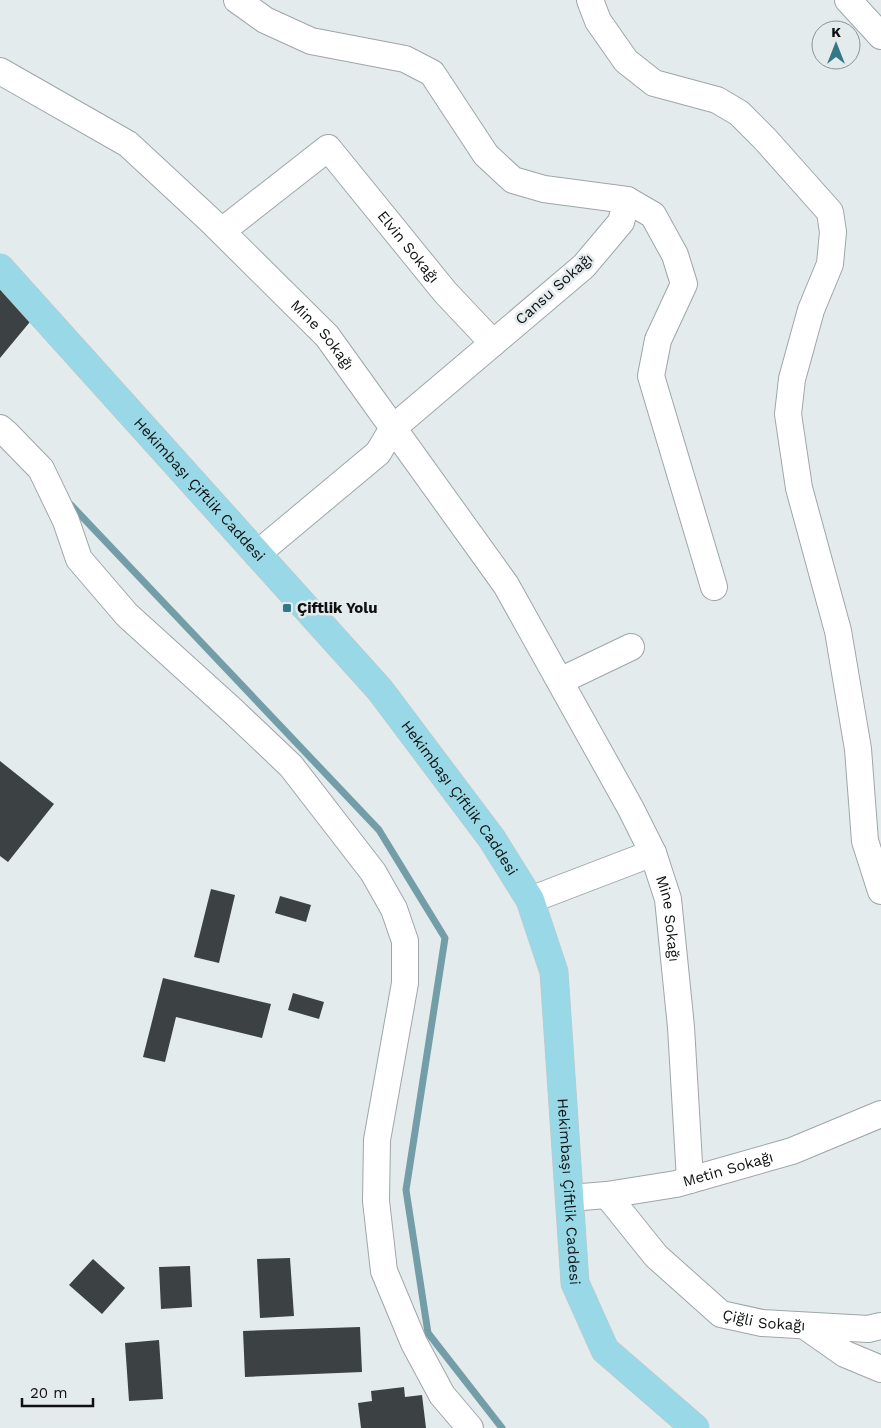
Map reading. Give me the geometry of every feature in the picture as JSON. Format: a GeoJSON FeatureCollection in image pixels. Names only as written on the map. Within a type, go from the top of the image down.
{"type":"FeatureCollection","features":[{"type":"Feature","properties":{"kind":"main road","name":"Hekimbaşı Çiftlik Caddesi"},"geometry":{"type":"LineString","coordinates":[[0,268],[380,690],[492,839],[530,900],[554,972],[575,1283],[605,1350],[695,1428]]}},
{"type":"Feature","properties":{"kind":"street"},"geometry":{"type":"LineString","coordinates":[[237,0],[265,20],[311,40],[405,59],[432,73],[486,156],[513,180],[544,189],[627,200],[654,215],[675,254],[684,284],[658,340],[651,376],[714,587]]}},
{"type":"Feature","properties":{"kind":"street"},"geometry":{"type":"LineString","coordinates":[[590,0],[598,21],[626,62],[654,83],[716,100],[739,113],[765,139],[830,212],[833,232],[830,264],[811,310],[801,344],[792,378],[788,414],[799,488],[838,631],[858,749],[865,840],[881,891]]}},
{"type":"Feature","properties":{"kind":"street"},"geometry":{"type":"LineString","coordinates":[[848,0],[881,36]]}},
{"type":"Feature","properties":{"kind":"street","name":"Mine Sokağı"},"geometry":{"type":"LineString","coordinates":[[0,71],[128,144],[222,231],[327,336],[506,585],[631,808],[653,853],[668,899],[681,1027],[690,1180]]}},
{"type":"Feature","properties":{"kind":"street","name":"Elvin Sokağı"},"geometry":{"type":"LineString","coordinates":[[222,231],[328,148],[445,292],[493,343]]}},
{"type":"Feature","properties":{"kind":"street","name":"Cansu Sokağı"},"geometry":{"type":"LineString","coordinates":[[257,554],[378,453],[393,428],[584,266],[621,222],[627,200]]}},
{"type":"Feature","properties":{"kind":"street"},"geometry":{"type":"LineString","coordinates":[[0,428],[42,469],[66,522],[79,559],[127,616],[291,766],[374,872],[394,909],[405,941],[405,983],[377,1140],[376,1201],[384,1271],[414,1343],[442,1395],[470,1428]]}},
{"type":"Feature","properties":{"kind":"street"},"geometry":{"type":"LineString","coordinates":[[560,681],[631,647]]}},
{"type":"Feature","properties":{"kind":"street"},"geometry":{"type":"LineString","coordinates":[[530,900],[653,853]]}},
{"type":"Feature","properties":{"kind":"street","name":"Metin Sokağı"},"geometry":{"type":"LineString","coordinates":[[569,1198],[608,1195],[676,1184],[792,1151],[881,1114]]}},
{"type":"Feature","properties":{"kind":"street","name":"Çiğli Sokağı"},"geometry":{"type":"LineString","coordinates":[[608,1195],[656,1256],[721,1314],[762,1323],[868,1329],[881,1326]]}},
{"type":"Feature","properties":{"kind":"street"},"geometry":{"type":"LineString","coordinates":[[805,1326],[845,1354],[881,1370]]}},
{"type":"Feature","properties":{"kind":"building"},"geometry":{"type":"Polygon","coordinates":[[[0,288],[34,317],[0,358],[0,288]]]}},
{"type":"Feature","properties":{"kind":"building"},"geometry":{"type":"Polygon","coordinates":[[[0,761],[54,804],[8,862],[0,856],[0,761]]]}},
{"type":"Feature","properties":{"kind":"building"},"geometry":{"type":"Polygon","coordinates":[[[211,889],[235,895],[219,963],[194,957],[211,889]]]}},
{"type":"Feature","properties":{"kind":"building"},"geometry":{"type":"Polygon","coordinates":[[[280,896],[311,905],[306,922],[275,913],[280,896]]]}},
{"type":"Feature","properties":{"kind":"building"},"geometry":{"type":"Polygon","coordinates":[[[163,978],[271,1004],[262,1038],[176,1017],[165,1062],[143,1057],[163,978]]]}},
{"type":"Feature","properties":{"kind":"building"},"geometry":{"type":"Polygon","coordinates":[[[293,993],[324,1002],[319,1019],[288,1010],[293,993]]]}},
{"type":"Feature","properties":{"kind":"building"},"geometry":{"type":"Polygon","coordinates":[[[290,1258],[294,1316],[260,1318],[257,1259],[290,1258]]]}},
{"type":"Feature","properties":{"kind":"building"},"geometry":{"type":"Polygon","coordinates":[[[93,1259],[125,1288],[102,1314],[69,1285],[93,1259]]]}},
{"type":"Feature","properties":{"kind":"building"},"geometry":{"type":"Polygon","coordinates":[[[190,1266],[192,1307],[161,1309],[159,1267],[190,1266]]]}},
{"type":"Feature","properties":{"kind":"building"},"geometry":{"type":"Polygon","coordinates":[[[360,1327],[362,1372],[245,1377],[243,1331],[360,1327]]]}},
{"type":"Feature","properties":{"kind":"building"},"geometry":{"type":"Polygon","coordinates":[[[159,1340],[163,1399],[129,1401],[125,1343],[159,1340]]]}},
{"type":"Feature","properties":{"kind":"building"},"geometry":{"type":"Polygon","coordinates":[[[404,1387],[405,1397],[422,1395],[426,1428],[361,1428],[358,1403],[372,1401],[371,1391],[404,1387]]]}},
{"type":"Feature","properties":{"kind":"waterway"},"geometry":{"type":"LineString","coordinates":[[71,505],[379,830],[445,938],[406,1190],[428,1333],[502,1428]]}},
{"type":"Feature","properties":{"kind":"place","name":"Çiftlik Yolu"},"geometry":{"type":"Point","coordinates":[287,608]}}]}
